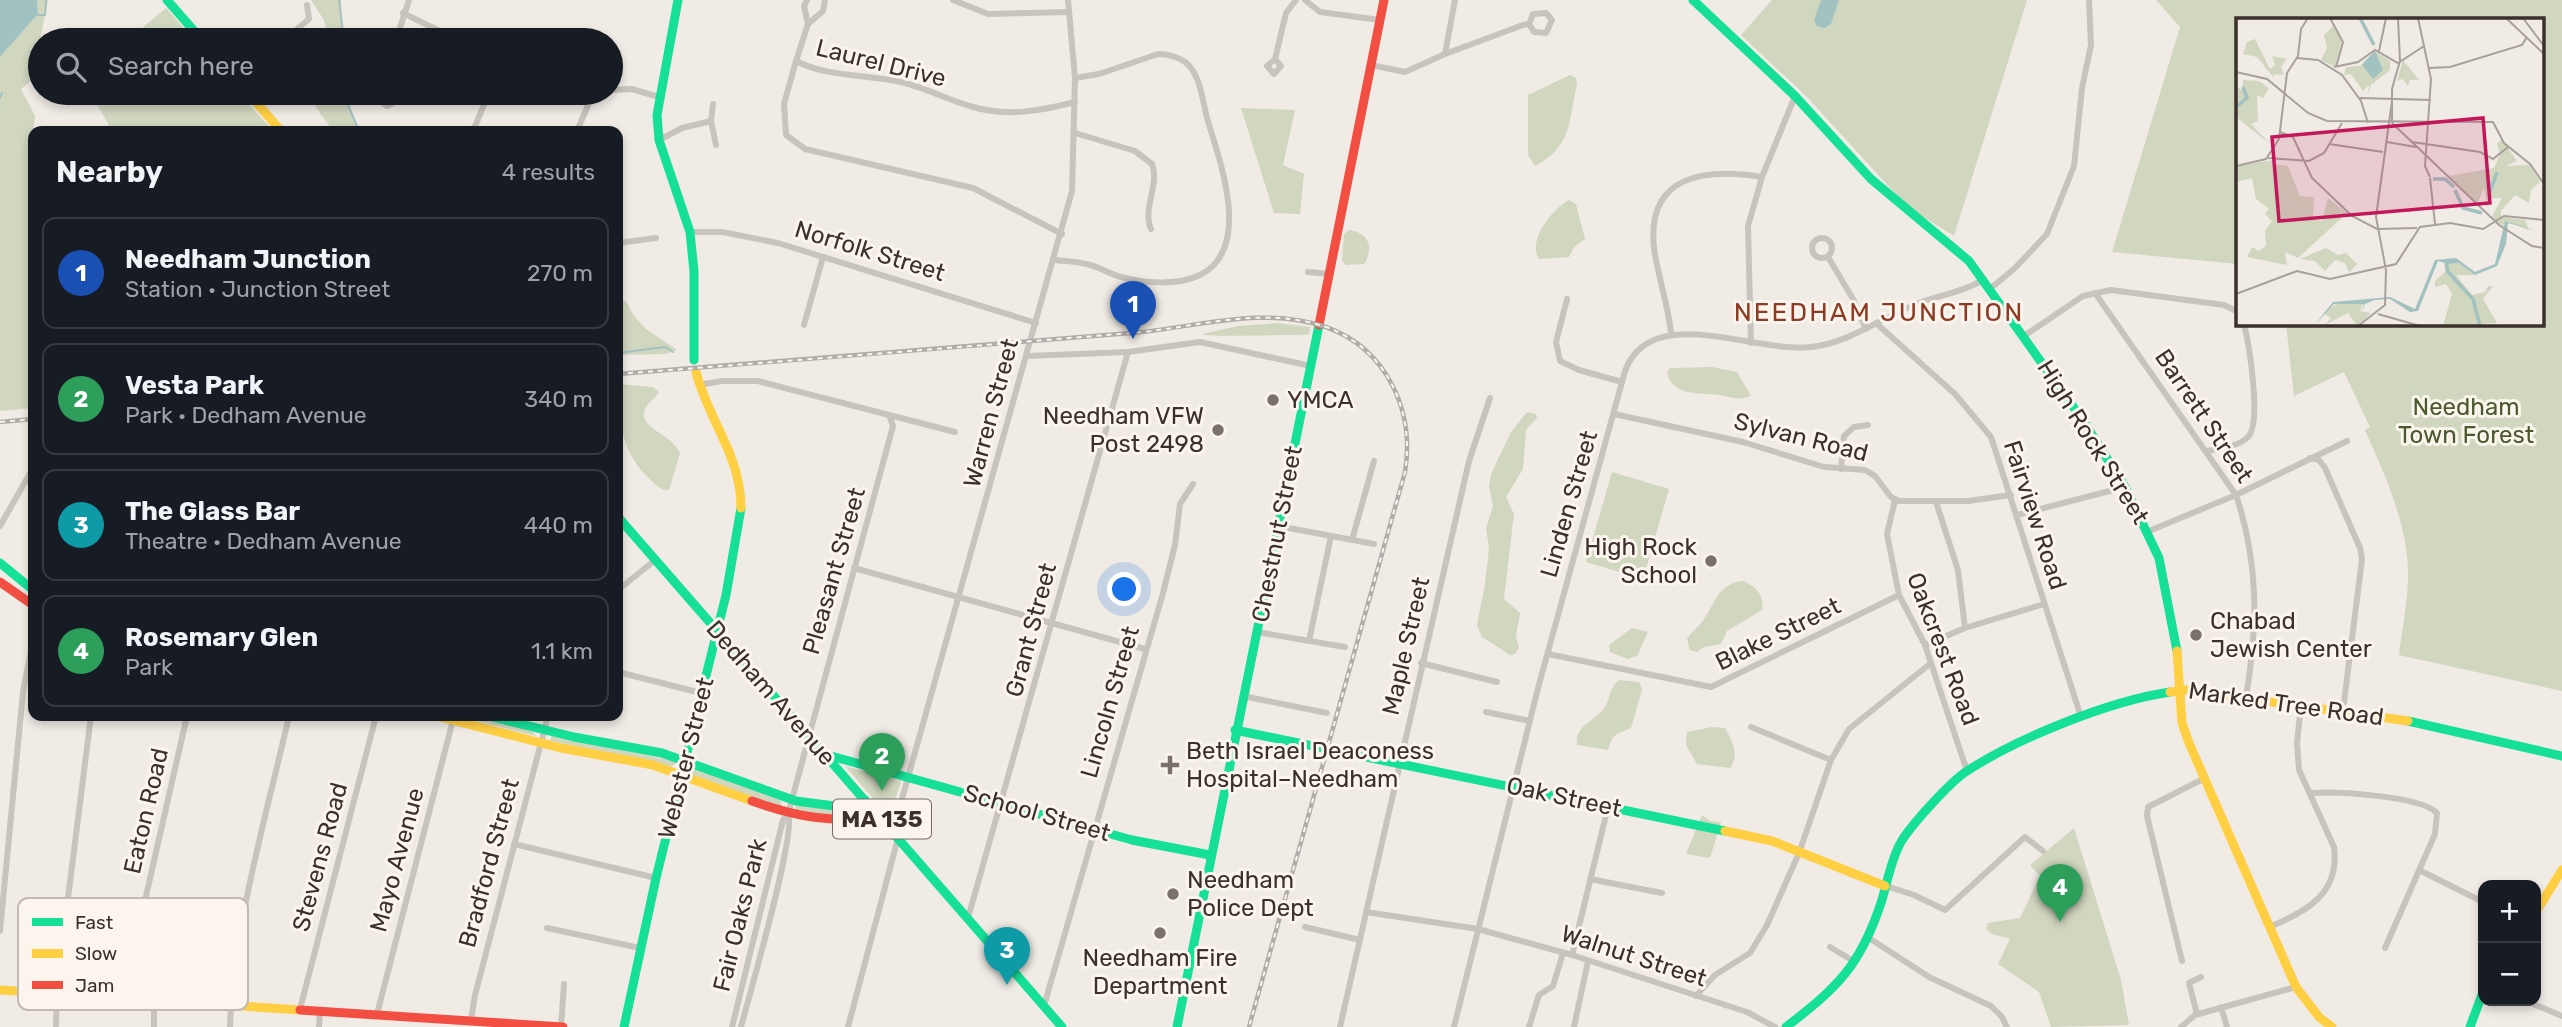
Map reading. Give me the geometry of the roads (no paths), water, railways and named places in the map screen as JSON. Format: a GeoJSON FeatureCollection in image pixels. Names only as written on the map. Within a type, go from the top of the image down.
{"type":"FeatureCollection","features":[{"type":"Feature","properties":{"kind":"street"},"geometry":{"type":"LineString","coordinates":[[167,0],[192,28]]}},
{"type":"Feature","properties":{"kind":"street"},"geometry":{"type":"LineString","coordinates":[[399,28],[409,0]]}},
{"type":"Feature","properties":{"kind":"street"},"geometry":{"type":"LineString","coordinates":[[678,0],[659,97],[659,140],[690,232],[694,271],[694,360]]}},
{"type":"Feature","properties":{"kind":"street"},"geometry":{"type":"LineString","coordinates":[[796,61],[808,24],[804,6],[807,0]]}},
{"type":"Feature","properties":{"kind":"street"},"geometry":{"type":"LineString","coordinates":[[808,24],[823,11],[825,0]]}},
{"type":"Feature","properties":{"kind":"street"},"geometry":{"type":"LineString","coordinates":[[953,0],[988,13],[1069,12]]}},
{"type":"Feature","properties":{"kind":"street","name":"Warren Street"},"geometry":{"type":"LineString","coordinates":[[887,826],[900,806],[1072,191],[1075,78],[1068,0]]}},
{"type":"Feature","properties":{"kind":"street"},"geometry":{"type":"LineString","coordinates":[[1275,59],[1286,13],[1296,0]]}},
{"type":"Feature","properties":{"kind":"street"},"geometry":{"type":"LineString","coordinates":[[1305,0],[1320,12],[1380,20]]}},
{"type":"Feature","properties":{"kind":"street","name":"Chestnut Street"},"geometry":{"type":"LineString","coordinates":[[1177,1027],[1384,0]]}},
{"type":"Feature","properties":{"kind":"street"},"geometry":{"type":"LineString","coordinates":[[1445,54],[1455,0]]}},
{"type":"Feature","properties":{"kind":"street","name":"High Rock Street"},"geometry":{"type":"LineString","coordinates":[[1693,0],[1795,96],[1871,179],[1945,239],[1984,279],[2084,422],[2125,486],[2149,531],[2167,593],[2176,648],[2182,723],[2203,779],[2296,987],[2332,1027]]}},
{"type":"Feature","properties":{"kind":"street"},"geometry":{"type":"LineString","coordinates":[[1991,288],[2015,268],[2047,234],[2074,166],[2082,88],[2091,45],[2089,0]]}},
{"type":"Feature","properties":{"kind":"street"},"geometry":{"type":"LineString","coordinates":[[298,28],[309,19],[307,5]]}},
{"type":"Feature","properties":{"kind":"street"},"geometry":{"type":"LineString","coordinates":[[403,13],[434,28]]}},
{"type":"Feature","properties":{"kind":"street"},"geometry":{"type":"LineString","coordinates":[[1371,65],[1405,72],[1445,54],[1529,24]]}},
{"type":"Feature","properties":{"kind":"street"},"geometry":{"type":"LineString","coordinates":[[1054,260],[1086,264],[1120,277],[1171,281],[1199,276],[1218,262],[1225,248],[1228,219],[1224,172],[1199,85],[1190,65],[1158,54],[1099,74],[1075,78]]}},
{"type":"Feature","properties":{"kind":"street","name":"Laurel Drive"},"geometry":{"type":"LineString","coordinates":[[1062,233],[973,188],[820,154],[796,144],[786,135],[784,104],[796,61],[810,68],[843,75],[894,81],[999,113],[1024,113],[1075,102]]}},
{"type":"Feature","properties":{"kind":"street"},"geometry":{"type":"LineString","coordinates":[[623,89],[632,89],[659,97]]}},
{"type":"Feature","properties":{"kind":"street"},"geometry":{"type":"LineString","coordinates":[[1751,343],[1747,239],[1751,214],[1762,177],[1795,96]]}},
{"type":"Feature","properties":{"kind":"street"},"geometry":{"type":"LineString","coordinates":[[713,104],[711,121],[716,145]]}},
{"type":"Feature","properties":{"kind":"street"},"geometry":{"type":"LineString","coordinates":[[258,105],[277,126]]}},
{"type":"Feature","properties":{"kind":"street"},"geometry":{"type":"LineString","coordinates":[[476,126],[484,105]]}},
{"type":"Feature","properties":{"kind":"street"},"geometry":{"type":"LineString","coordinates":[[579,126],[588,105]]}},
{"type":"Feature","properties":{"kind":"street"},"geometry":{"type":"LineString","coordinates":[[659,140],[696,122],[711,121]]}},
{"type":"Feature","properties":{"kind":"street"},"geometry":{"type":"LineString","coordinates":[[1075,133],[1135,150],[1152,163],[1153,188],[1148,217],[1151,229]]}},
{"type":"Feature","properties":{"kind":"street"},"geometry":{"type":"LineString","coordinates":[[1762,177],[1724,172],[1702,173],[1680,183],[1665,197],[1655,219],[1653,235],[1671,334],[1810,347],[1832,343],[1912,306],[1969,288],[1984,279]]}},
{"type":"Feature","properties":{"kind":"street","name":"Norfolk Street"},"geometry":{"type":"LineString","coordinates":[[690,232],[741,235],[824,257],[1036,323]]}},
{"type":"Feature","properties":{"kind":"street"},"geometry":{"type":"LineString","coordinates":[[623,242],[656,237]]}},
{"type":"Feature","properties":{"kind":"street"},"geometry":{"type":"LineString","coordinates":[[804,325],[824,257]]}},
{"type":"Feature","properties":{"kind":"street"},"geometry":{"type":"LineString","coordinates":[[1828,257],[1853,299],[1866,329]]}},
{"type":"Feature","properties":{"kind":"street"},"geometry":{"type":"LineString","coordinates":[[1308,272],[1329,274]]}},
{"type":"Feature","properties":{"kind":"street"},"geometry":{"type":"LineString","coordinates":[[2024,336],[2083,296],[2095,293],[2133,291],[2224,305],[2236,311]]}},
{"type":"Feature","properties":{"kind":"street","name":"Barrett Street"},"geometry":{"type":"LineString","coordinates":[[2095,293],[2236,495],[2248,531],[2255,577],[2256,634],[2246,697]]}},
{"type":"Feature","properties":{"kind":"street"},"geometry":{"type":"LineString","coordinates":[[1567,299],[1556,342],[1560,361],[1578,370],[1622,382]]}},
{"type":"Feature","properties":{"kind":"street","name":"Fairview Road"},"geometry":{"type":"LineString","coordinates":[[1877,324],[1941,380],[1984,426],[1996,447],[2081,717]]}},
{"type":"Feature","properties":{"kind":"street"},"geometry":{"type":"LineString","coordinates":[[2207,451],[2229,447],[2247,438],[2253,429],[2253,402],[2244,326]]}},
{"type":"Feature","properties":{"kind":"street","name":"Linden Street"},"geometry":{"type":"LineString","coordinates":[[1454,1026],[1530,721],[1622,382],[1631,358],[1638,349],[1648,341],[1671,334]]}},
{"type":"Feature","properties":{"kind":"street"},"geometry":{"type":"LineString","coordinates":[[1027,356],[1128,352],[1200,342],[1311,366]]}},
{"type":"Feature","properties":{"kind":"street","name":"Grant Street"},"geometry":{"type":"LineString","coordinates":[[968,918],[1128,352]]}},
{"type":"Feature","properties":{"kind":"street","name":"Webster Street"},"geometry":{"type":"LineString","coordinates":[[624,1027],[656,878],[717,632],[738,538],[742,502],[732,454],[704,402],[696,372]]}},
{"type":"Feature","properties":{"kind":"street"},"geometry":{"type":"LineString","coordinates":[[699,385],[722,381],[758,381],[955,432]]}},
{"type":"Feature","properties":{"kind":"street","name":"Maple Street"},"geometry":{"type":"LineString","coordinates":[[1340,1027],[1421,663],[1471,454],[1490,398]]}},
{"type":"Feature","properties":{"kind":"street","name":"Sylvan Road"},"geometry":{"type":"LineString","coordinates":[[1614,414],[1744,442],[1824,467],[1872,474],[1895,500]]}},
{"type":"Feature","properties":{"kind":"street","name":"Pleasant Street"},"geometry":{"type":"LineString","coordinates":[[808,735],[883,469],[893,426],[890,417]]}},
{"type":"Feature","properties":{"kind":"street"},"geometry":{"type":"LineString","coordinates":[[1842,469],[1844,436],[1854,427],[1868,425]]}},
{"type":"Feature","properties":{"kind":"street"},"geometry":{"type":"LineString","coordinates":[[2149,531],[2236,495],[2347,441]]}},
{"type":"Feature","properties":{"kind":"street"},"geometry":{"type":"LineString","coordinates":[[2310,458],[2319,460],[2325,468],[2360,548],[2362,559],[2343,710]]}},
{"type":"Feature","properties":{"kind":"street"},"geometry":{"type":"LineString","coordinates":[[1352,540],[1374,461]]}},
{"type":"Feature","properties":{"kind":"street"},"geometry":{"type":"LineString","coordinates":[[0,526],[28,477]]}},
{"type":"Feature","properties":{"kind":"street","name":"Lincoln Street"},"geometry":{"type":"LineString","coordinates":[[1044,1006],[1163,593],[1180,505],[1193,484]]}},
{"type":"Feature","properties":{"kind":"street"},"geometry":{"type":"LineString","coordinates":[[2017,515],[2125,486]]}},
{"type":"Feature","properties":{"kind":"street"},"geometry":{"type":"LineString","coordinates":[[1895,500],[1936,502],[2011,495]]}},
{"type":"Feature","properties":{"kind":"street","name":"Oakcrest Road"},"geometry":{"type":"LineString","coordinates":[[1895,500],[1887,534],[1899,595],[1925,645],[1966,771]]}},
{"type":"Feature","properties":{"kind":"street"},"geometry":{"type":"LineString","coordinates":[[1936,502],[1958,570],[1965,628]]}},
{"type":"Feature","properties":{"kind":"street","name":"Dedham Avenue"},"geometry":{"type":"LineString","coordinates":[[623,523],[1062,1027]]}},
{"type":"Feature","properties":{"kind":"street"},"geometry":{"type":"LineString","coordinates":[[1278,527],[1374,544]]}},
{"type":"Feature","properties":{"kind":"street"},"geometry":{"type":"LineString","coordinates":[[1309,641],[1331,536]]}},
{"type":"Feature","properties":{"kind":"street"},"geometry":{"type":"LineString","coordinates":[[623,586],[655,560]]}},
{"type":"Feature","properties":{"kind":"street"},"geometry":{"type":"LineString","coordinates":[[0,563],[28,586]]}},
{"type":"Feature","properties":{"kind":"street"},"geometry":{"type":"LineString","coordinates":[[854,568],[1145,649]]}},
{"type":"Feature","properties":{"kind":"street"},"geometry":{"type":"LineString","coordinates":[[0,582],[28,602]]}},
{"type":"Feature","properties":{"kind":"street","name":"Blake Street"},"geometry":{"type":"LineString","coordinates":[[1548,654],[1711,687],[1899,595]]}},
{"type":"Feature","properties":{"kind":"street"},"geometry":{"type":"LineString","coordinates":[[1925,645],[1965,628],[2044,604]]}},
{"type":"Feature","properties":{"kind":"street"},"geometry":{"type":"LineString","coordinates":[[1257,632],[1345,647]]}},
{"type":"Feature","properties":{"kind":"street"},"geometry":{"type":"LineString","coordinates":[[1421,663],[1497,682]]}},
{"type":"Feature","properties":{"kind":"street"},"geometry":{"type":"LineString","coordinates":[[1696,996],[1715,975],[1750,953],[1768,925],[1799,853],[1830,760],[1849,729],[1931,663]]}},
{"type":"Feature","properties":{"kind":"street"},"geometry":{"type":"LineString","coordinates":[[0,931],[23,692],[28,666]]}},
{"type":"Feature","properties":{"kind":"street"},"geometry":{"type":"LineString","coordinates":[[623,673],[701,693]]}},
{"type":"Feature","properties":{"kind":"street","name":"Marked Tree Road"},"geometry":{"type":"LineString","coordinates":[[1786,1027],[1833,989],[1855,962],[1869,939],[1901,842],[1935,801],[1966,771],[2081,717],[2135,697],[2179,690],[2343,710],[2449,728],[2562,756]]}},
{"type":"Feature","properties":{"kind":"street"},"geometry":{"type":"LineString","coordinates":[[1243,696],[1327,713]]}},
{"type":"Feature","properties":{"kind":"street"},"geometry":{"type":"LineString","coordinates":[[2269,927],[2314,905],[2325,891],[2336,861],[2334,847],[2299,769],[2297,757],[2301,705]]}},
{"type":"Feature","properties":{"kind":"street"},"geometry":{"type":"LineString","coordinates":[[1486,712],[1530,721]]}},
{"type":"Feature","properties":{"kind":"street"},"geometry":{"type":"LineString","coordinates":[[68,898],[90,721]]}},
{"type":"Feature","properties":{"kind":"street","name":"Eaton Road"},"geometry":{"type":"LineString","coordinates":[[146,898],[186,721]]}},
{"type":"Feature","properties":{"kind":"street"},"geometry":{"type":"LineString","coordinates":[[248,904],[288,721]]}},
{"type":"Feature","properties":{"kind":"street","name":"Stevens Road"},"geometry":{"type":"LineString","coordinates":[[300,1009],[375,721]]}},
{"type":"Feature","properties":{"kind":"street","name":"Mayo Avenue"},"geometry":{"type":"LineString","coordinates":[[377,1014],[453,721]]}},
{"type":"Feature","properties":{"kind":"street"},"geometry":{"type":"LineString","coordinates":[[464,721],[540,743],[646,764],[788,814],[847,822],[879,817]]}},
{"type":"Feature","properties":{"kind":"street"},"geometry":{"type":"LineString","coordinates":[[508,721],[656,752],[791,800],[844,808],[853,807],[865,800]]}},
{"type":"Feature","properties":{"kind":"street","name":"Bradford Street"},"geometry":{"type":"LineString","coordinates":[[474,1023],[514,844],[547,721]]}},
{"type":"Feature","properties":{"kind":"street"},"geometry":{"type":"LineString","coordinates":[[1751,727],[1830,760]]}},
{"type":"Feature","properties":{"kind":"street","name":"Oak Street"},"geometry":{"type":"LineString","coordinates":[[1236,730],[1772,841],[1885,886]]}},
{"type":"Feature","properties":{"kind":"street","name":"Fair Oaks Park"},"geometry":{"type":"LineString","coordinates":[[732,1027],[755,954],[777,867],[783,820],[788,814],[808,735]]}},
{"type":"Feature","properties":{"kind":"street","name":"School Street"},"geometry":{"type":"LineString","coordinates":[[824,754],[1094,829],[1210,855]]}},
{"type":"Feature","properties":{"kind":"street"},"geometry":{"type":"LineString","coordinates":[[2182,961],[2147,816],[2148,807],[2203,779]]}},
{"type":"Feature","properties":{"kind":"street"},"geometry":{"type":"LineString","coordinates":[[2311,793],[2373,797],[2435,809],[2438,820],[2435,834],[2385,948]]}},
{"type":"Feature","properties":{"kind":"street"},"geometry":{"type":"LineString","coordinates":[[1572,955],[1608,807]]}},
{"type":"Feature","properties":{"kind":"street"},"geometry":{"type":"LineString","coordinates":[[1885,886],[1914,895],[1945,910],[1952,907],[2025,837],[2043,851]]}},
{"type":"Feature","properties":{"kind":"street"},"geometry":{"type":"LineString","coordinates":[[848,1027],[898,838]]}},
{"type":"Feature","properties":{"kind":"street"},"geometry":{"type":"LineString","coordinates":[[514,844],[656,878]]}},
{"type":"Feature","properties":{"kind":"street"},"geometry":{"type":"LineString","coordinates":[[2419,870],[2478,900]]}},
{"type":"Feature","properties":{"kind":"street"},"geometry":{"type":"LineString","coordinates":[[2541,904],[2562,870]]}},
{"type":"Feature","properties":{"kind":"street"},"geometry":{"type":"LineString","coordinates":[[1590,879],[1662,893]]}},
{"type":"Feature","properties":{"kind":"street","name":"Walnut Street"},"geometry":{"type":"LineString","coordinates":[[1366,912],[1478,929],[1572,955],[1747,1012],[1775,1027]]}},
{"type":"Feature","properties":{"kind":"street"},"geometry":{"type":"LineString","coordinates":[[1304,927],[1360,940]]}},
{"type":"Feature","properties":{"kind":"street"},"geometry":{"type":"LineString","coordinates":[[547,928],[640,948]]}},
{"type":"Feature","properties":{"kind":"street"},"geometry":{"type":"LineString","coordinates":[[1869,939],[1929,977],[1991,1006],[2007,1027]]}},
{"type":"Feature","properties":{"kind":"street"},"geometry":{"type":"LineString","coordinates":[[1829,947],[1855,962]]}},
{"type":"Feature","properties":{"kind":"street"},"geometry":{"type":"LineString","coordinates":[[1529,1027],[1539,995],[1553,986],[1563,953]]}},
{"type":"Feature","properties":{"kind":"street","name":"Fair Oaks Park"},"geometry":{"type":"LineString","coordinates":[[741,1027],[755,954]]}},
{"type":"Feature","properties":{"kind":"street"},"geometry":{"type":"LineString","coordinates":[[1574,1027],[1588,961]]}},
{"type":"Feature","properties":{"kind":"street"},"geometry":{"type":"LineString","coordinates":[[2197,1014],[2189,983],[2202,977]]}},
{"type":"Feature","properties":{"kind":"street"},"geometry":{"type":"LineString","coordinates":[[248,1005],[562,1027],[564,984]]}},
{"type":"Feature","properties":{"kind":"street"},"geometry":{"type":"LineString","coordinates":[[2181,1027],[2197,1014],[2296,987]]}},
{"type":"Feature","properties":{"kind":"street"},"geometry":{"type":"LineString","coordinates":[[0,990],[18,991]]}},
{"type":"Feature","properties":{"kind":"street"},"geometry":{"type":"LineString","coordinates":[[2470,1027],[2478,1005]]}},
{"type":"Feature","properties":{"kind":"street"},"geometry":{"type":"LineString","coordinates":[[2538,1006],[2562,1016]]}},
{"type":"Feature","properties":{"kind":"street"},"geometry":{"type":"LineString","coordinates":[[2221,1007],[2227,1027]]}},
{"type":"Feature","properties":{"kind":"street"},"geometry":{"type":"LineString","coordinates":[[319,1027],[320,1010]]}},
{"type":"Feature","properties":{"kind":"street"},"geometry":{"type":"LineString","coordinates":[[1454,1026],[1464,1027]]}},
{"type":"Feature","properties":{"kind":"water"},"geometry":{"type":"Polygon","coordinates":[[[0,0],[37,0],[38,14],[0,57],[0,0]]]}},
{"type":"Feature","properties":{"kind":"water"},"geometry":{"type":"Polygon","coordinates":[[[1821,0],[1839,0],[1831,24],[1824,28],[1817,26],[1814,20],[1821,0]]]}},
{"type":"Feature","properties":{"kind":"waterway"},"geometry":{"type":"LineString","coordinates":[[38,15],[45,15],[46,0]]}},
{"type":"Feature","properties":{"kind":"waterway"},"geometry":{"type":"LineString","coordinates":[[339,0],[342,28]]}},
{"type":"Feature","properties":{"kind":"waterway"},"geometry":{"type":"LineString","coordinates":[[0,98],[2,93]]}},
{"type":"Feature","properties":{"kind":"waterway"},"geometry":{"type":"LineString","coordinates":[[348,105],[357,126]]}},
{"type":"Feature","properties":{"kind":"waterway"},"geometry":{"type":"LineString","coordinates":[[623,352],[665,347],[673,352]]}},
{"type":"Feature","properties":{"kind":"railway"},"geometry":{"type":"LineString","coordinates":[[623,374],[1131,333],[1253,318],[1278,318],[1326,327],[1365,350],[1380,366],[1400,405],[1407,449],[1405,472],[1249,1027]]}},
{"type":"Feature","properties":{"kind":"railway"},"geometry":{"type":"LineString","coordinates":[[0,422],[28,419]]}},
{"type":"Feature","properties":{"kind":"place","name":"Needham Junction"},"geometry":{"type":"Point","coordinates":[1133,339]}},
{"type":"Feature","properties":{"kind":"place","name":"YMCA"},"geometry":{"type":"Point","coordinates":[1273,400]}},
{"type":"Feature","properties":{"kind":"place","name":"Needham VFW Post 2498"},"geometry":{"type":"Point","coordinates":[1218,430]}},
{"type":"Feature","properties":{"kind":"place","name":"High Rock School"},"geometry":{"type":"Point","coordinates":[1711,561]}},
{"type":"Feature","properties":{"kind":"place","name":"Chabad Jewish Center"},"geometry":{"type":"Point","coordinates":[2196,635]}},
{"type":"Feature","properties":{"kind":"place","name":"Beth Israel Deaconess Hospital–Needham"},"geometry":{"type":"Point","coordinates":[1170,765]}},
{"type":"Feature","properties":{"kind":"place","name":"Vesta Park"},"geometry":{"type":"Point","coordinates":[882,791]}},
{"type":"Feature","properties":{"kind":"place","name":"Needham Police Dept"},"geometry":{"type":"Point","coordinates":[1173,894]}},
{"type":"Feature","properties":{"kind":"place","name":"Rosemary Glen"},"geometry":{"type":"Point","coordinates":[2060,922]}},
{"type":"Feature","properties":{"kind":"place","name":"Needham Fire Department"},"geometry":{"type":"Point","coordinates":[1160,933]}},
{"type":"Feature","properties":{"kind":"place","name":"The Glass Bar"},"geometry":{"type":"Point","coordinates":[1007,985]}},
{"type":"Feature","properties":{"kind":"district","name":"NEEDHAM JUNCTION"},"geometry":{"type":"Point","coordinates":[1879,312]}},
{"type":"Feature","properties":{"kind":"park label","name":"Needham Town Forest"},"geometry":{"type":"Point","coordinates":[2466,421]}}]}
